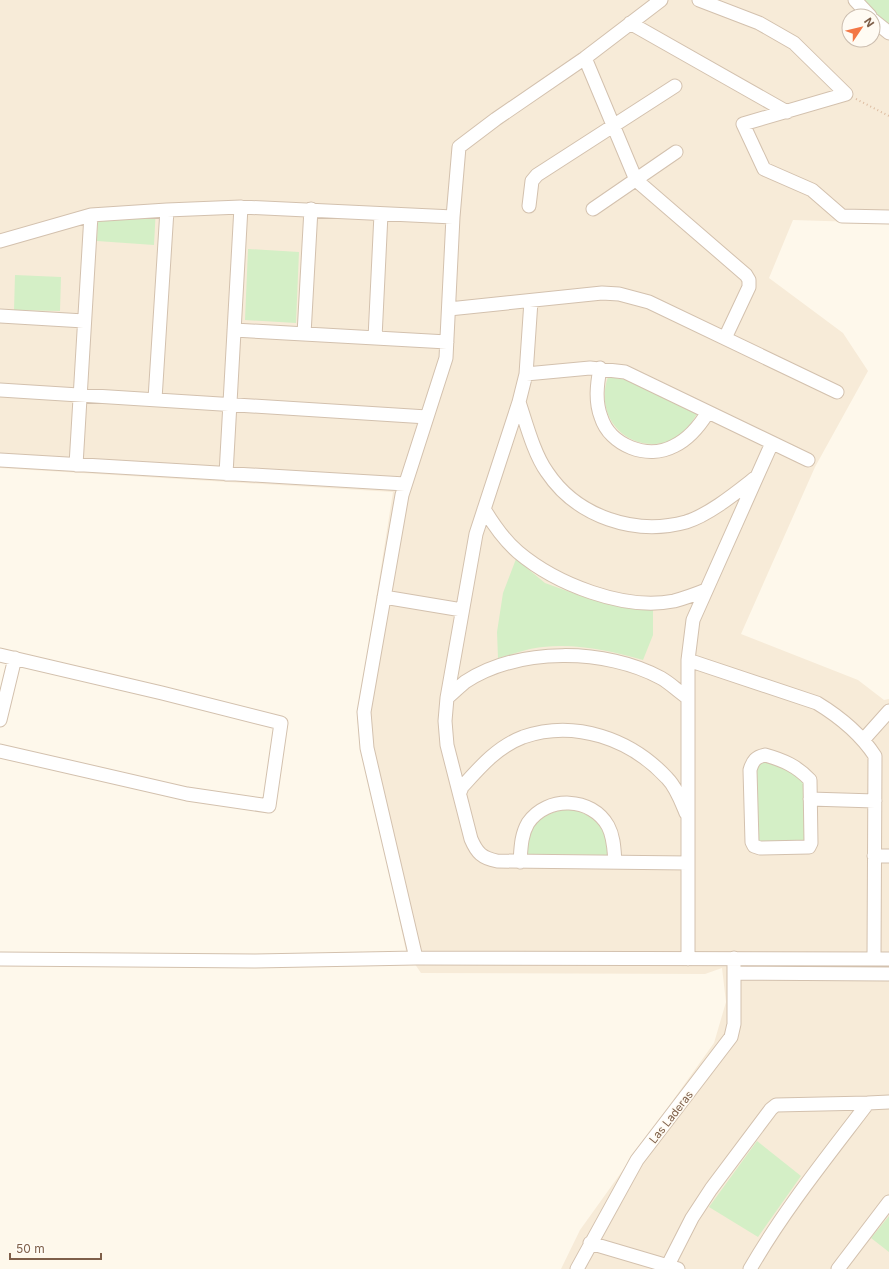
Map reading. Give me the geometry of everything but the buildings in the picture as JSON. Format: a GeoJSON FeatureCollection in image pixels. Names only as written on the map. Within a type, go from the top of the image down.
{"type":"FeatureCollection","features":[{"type":"Feature","properties":{"kind":"street"},"geometry":{"type":"LineString","coordinates":[[416,958],[367,748],[364,712],[405,484],[446,358],[450,309],[453,217],[459,147],[496,119],[585,58],[661,0]]}},
{"type":"Feature","properties":{"kind":"street"},"geometry":{"type":"LineString","coordinates":[[699,0],[760,23],[794,43],[846,94],[743,124],[764,169],[812,190],[842,216],[889,217]]}},
{"type":"Feature","properties":{"kind":"street"},"geometry":{"type":"LineString","coordinates":[[855,0],[862,8]]}},
{"type":"Feature","properties":{"kind":"street"},"geometry":{"type":"LineString","coordinates":[[630,23],[787,112]]}},
{"type":"Feature","properties":{"kind":"street"},"geometry":{"type":"LineString","coordinates":[[881,26],[889,33]]}},
{"type":"Feature","properties":{"kind":"street"},"geometry":{"type":"LineString","coordinates":[[585,58],[636,180],[746,275],[749,280],[749,287],[725,338]]}},
{"type":"Feature","properties":{"kind":"street"},"geometry":{"type":"LineString","coordinates":[[529,206],[532,181],[537,176],[675,86]]}},
{"type":"Feature","properties":{"kind":"street"},"geometry":{"type":"LineString","coordinates":[[593,209],[676,152]]}},
{"type":"Feature","properties":{"kind":"street"},"geometry":{"type":"LineString","coordinates":[[0,241],[91,215],[167,210],[241,207],[311,209],[453,217]]}},
{"type":"Feature","properties":{"kind":"street"},"geometry":{"type":"LineString","coordinates":[[226,474],[241,207]]}},
{"type":"Feature","properties":{"kind":"street"},"geometry":{"type":"LineString","coordinates":[[304,334],[311,209]]}},
{"type":"Feature","properties":{"kind":"street"},"geometry":{"type":"LineString","coordinates":[[155,399],[167,210]]}},
{"type":"Feature","properties":{"kind":"street"},"geometry":{"type":"LineString","coordinates":[[375,338],[381,214]]}},
{"type":"Feature","properties":{"kind":"street"},"geometry":{"type":"LineString","coordinates":[[76,465],[91,215]]}},
{"type":"Feature","properties":{"kind":"street"},"geometry":{"type":"LineString","coordinates":[[450,309],[602,293],[619,294],[649,302],[837,392]]}},
{"type":"Feature","properties":{"kind":"street"},"geometry":{"type":"LineString","coordinates":[[531,301],[526,374],[519,402],[476,534],[447,698],[445,721],[447,745],[471,839],[476,851],[485,858],[497,861],[688,863]]}},
{"type":"Feature","properties":{"kind":"street"},"geometry":{"type":"LineString","coordinates":[[0,316],[84,321]]}},
{"type":"Feature","properties":{"kind":"street"},"geometry":{"type":"LineString","coordinates":[[234,330],[447,342]]}},
{"type":"Feature","properties":{"kind":"street"},"geometry":{"type":"LineString","coordinates":[[526,374],[600,368],[625,372],[808,460]]}},
{"type":"Feature","properties":{"kind":"street"},"geometry":{"type":"LineString","coordinates":[[600,368],[597,401],[601,418],[610,433],[629,447],[640,451],[657,451],[674,446],[700,425],[708,412]]}},
{"type":"Feature","properties":{"kind":"street"},"geometry":{"type":"LineString","coordinates":[[0,390],[427,417]]}},
{"type":"Feature","properties":{"kind":"street"},"geometry":{"type":"LineString","coordinates":[[519,402],[530,436],[546,472],[574,501],[609,520],[648,527],[687,522],[724,502],[757,476]]}},
{"type":"Feature","properties":{"kind":"street"},"geometry":{"type":"LineString","coordinates":[[688,959],[688,660],[693,620],[772,443]]}},
{"type":"Feature","properties":{"kind":"street"},"geometry":{"type":"LineString","coordinates":[[0,460],[405,484]]}},
{"type":"Feature","properties":{"kind":"street"},"geometry":{"type":"LineString","coordinates":[[484,509],[494,526],[517,551],[544,571],[575,586],[606,597],[641,602],[674,601],[706,590]]}},
{"type":"Feature","properties":{"kind":"street"},"geometry":{"type":"LineString","coordinates":[[384,596],[462,610]]}},
{"type":"Feature","properties":{"kind":"street"},"geometry":{"type":"LineString","coordinates":[[0,655],[162,693],[280,723],[269,806],[187,794],[0,751]]}},
{"type":"Feature","properties":{"kind":"street"},"geometry":{"type":"LineString","coordinates":[[447,698],[466,682],[496,668],[530,658],[564,655],[597,657],[630,666],[661,678],[688,698]]}},
{"type":"Feature","properties":{"kind":"street"},"geometry":{"type":"LineString","coordinates":[[0,720],[16,658]]}},
{"type":"Feature","properties":{"kind":"street"},"geometry":{"type":"LineString","coordinates":[[688,660],[817,703],[833,713],[864,739],[875,756],[874,958]]}},
{"type":"Feature","properties":{"kind":"street"},"geometry":{"type":"LineString","coordinates":[[864,739],[889,711]]}},
{"type":"Feature","properties":{"kind":"street"},"geometry":{"type":"LineString","coordinates":[[460,792],[462,787],[489,757],[523,737],[562,729],[601,734],[639,753],[668,778],[688,816]]}},
{"type":"Feature","properties":{"kind":"street"},"geometry":{"type":"LineString","coordinates":[[765,754],[786,761],[800,770],[810,780],[810,799],[811,842],[809,847],[760,848],[754,846],[752,842],[750,770],[752,762],[757,756],[765,754]]}},
{"type":"Feature","properties":{"kind":"street"},"geometry":{"type":"LineString","coordinates":[[810,799],[875,801]]}},
{"type":"Feature","properties":{"kind":"street"},"geometry":{"type":"LineString","coordinates":[[520,862],[522,837],[528,823],[540,811],[554,804],[570,802],[585,806],[599,814],[608,826],[614,840],[615,862]]}},
{"type":"Feature","properties":{"kind":"street"},"geometry":{"type":"LineString","coordinates":[[874,856],[889,856]]}},
{"type":"Feature","properties":{"kind":"street"},"geometry":{"type":"LineString","coordinates":[[0,959],[255,961],[416,958],[889,959]]}},
{"type":"Feature","properties":{"kind":"street","name":"Las Laderas"},"geometry":{"type":"LineString","coordinates":[[577,1269],[637,1160],[731,1037],[734,1024],[734,958]]}},
{"type":"Feature","properties":{"kind":"street"},"geometry":{"type":"LineString","coordinates":[[734,973],[889,974]]}},
{"type":"Feature","properties":{"kind":"street"},"geometry":{"type":"LineString","coordinates":[[590,1243],[670,1268],[692,1218],[711,1189],[771,1109],[776,1106],[889,1102]]}},
{"type":"Feature","properties":{"kind":"street"},"geometry":{"type":"LineString","coordinates":[[750,1269],[765,1243],[806,1185],[868,1103]]}},
{"type":"Feature","properties":{"kind":"street"},"geometry":{"type":"LineString","coordinates":[[838,1269],[889,1202]]}},
{"type":"Feature","properties":{"kind":"path"},"geometry":{"type":"LineString","coordinates":[[846,94],[889,116]]}},
{"type":"Feature","properties":{"kind":"shaded area"},"geometry":{"type":"Polygon","coordinates":[[[0,0],[889,0],[889,223],[793,220],[769,278],[843,333],[868,371],[815,467],[741,634],[858,680],[884,700],[889,699],[889,955],[880,966],[889,966],[889,1269],[561,1269],[580,1230],[714,1043],[726,1002],[722,968],[705,974],[421,973],[406,951],[357,720],[393,492],[0,468],[0,0]]]}},
{"type":"Feature","properties":{"kind":"green space"},"geometry":{"type":"Polygon","coordinates":[[[864,0],[889,0],[889,25],[881,21],[881,8],[870,8],[864,0]]]}},
{"type":"Feature","properties":{"kind":"green space"},"geometry":{"type":"Polygon","coordinates":[[[156,207],[154,245],[97,241],[98,211],[156,207]]]}},
{"type":"Feature","properties":{"kind":"green space"},"geometry":{"type":"Polygon","coordinates":[[[248,249],[299,252],[296,323],[245,320],[248,249]]]}},
{"type":"Feature","properties":{"kind":"green space"},"geometry":{"type":"Polygon","coordinates":[[[15,275],[61,277],[60,311],[14,310],[15,275]]]}},
{"type":"Feature","properties":{"kind":"green space"},"geometry":{"type":"Polygon","coordinates":[[[608,377],[629,380],[697,414],[683,432],[674,439],[653,444],[640,442],[629,438],[620,432],[612,423],[607,413],[605,389],[608,377]]]}},
{"type":"Feature","properties":{"kind":"green space"},"geometry":{"type":"Polygon","coordinates":[[[516,559],[545,583],[581,596],[619,606],[653,608],[653,635],[643,660],[606,651],[568,646],[537,648],[498,658],[497,632],[503,593],[516,559]]]}},
{"type":"Feature","properties":{"kind":"green space"},"geometry":{"type":"Polygon","coordinates":[[[766,759],[792,771],[805,783],[805,843],[756,843],[756,765],[766,759]]]}},
{"type":"Feature","properties":{"kind":"green space"},"geometry":{"type":"Polygon","coordinates":[[[569,809],[586,815],[598,824],[605,837],[608,855],[526,854],[529,835],[537,822],[550,814],[569,809]]]}},
{"type":"Feature","properties":{"kind":"green space"},"geometry":{"type":"Polygon","coordinates":[[[757,1141],[801,1176],[758,1237],[709,1207],[757,1141]]]}},
{"type":"Feature","properties":{"kind":"green space"},"geometry":{"type":"Polygon","coordinates":[[[889,1216],[889,1252],[871,1238],[889,1216]]]}}]}
